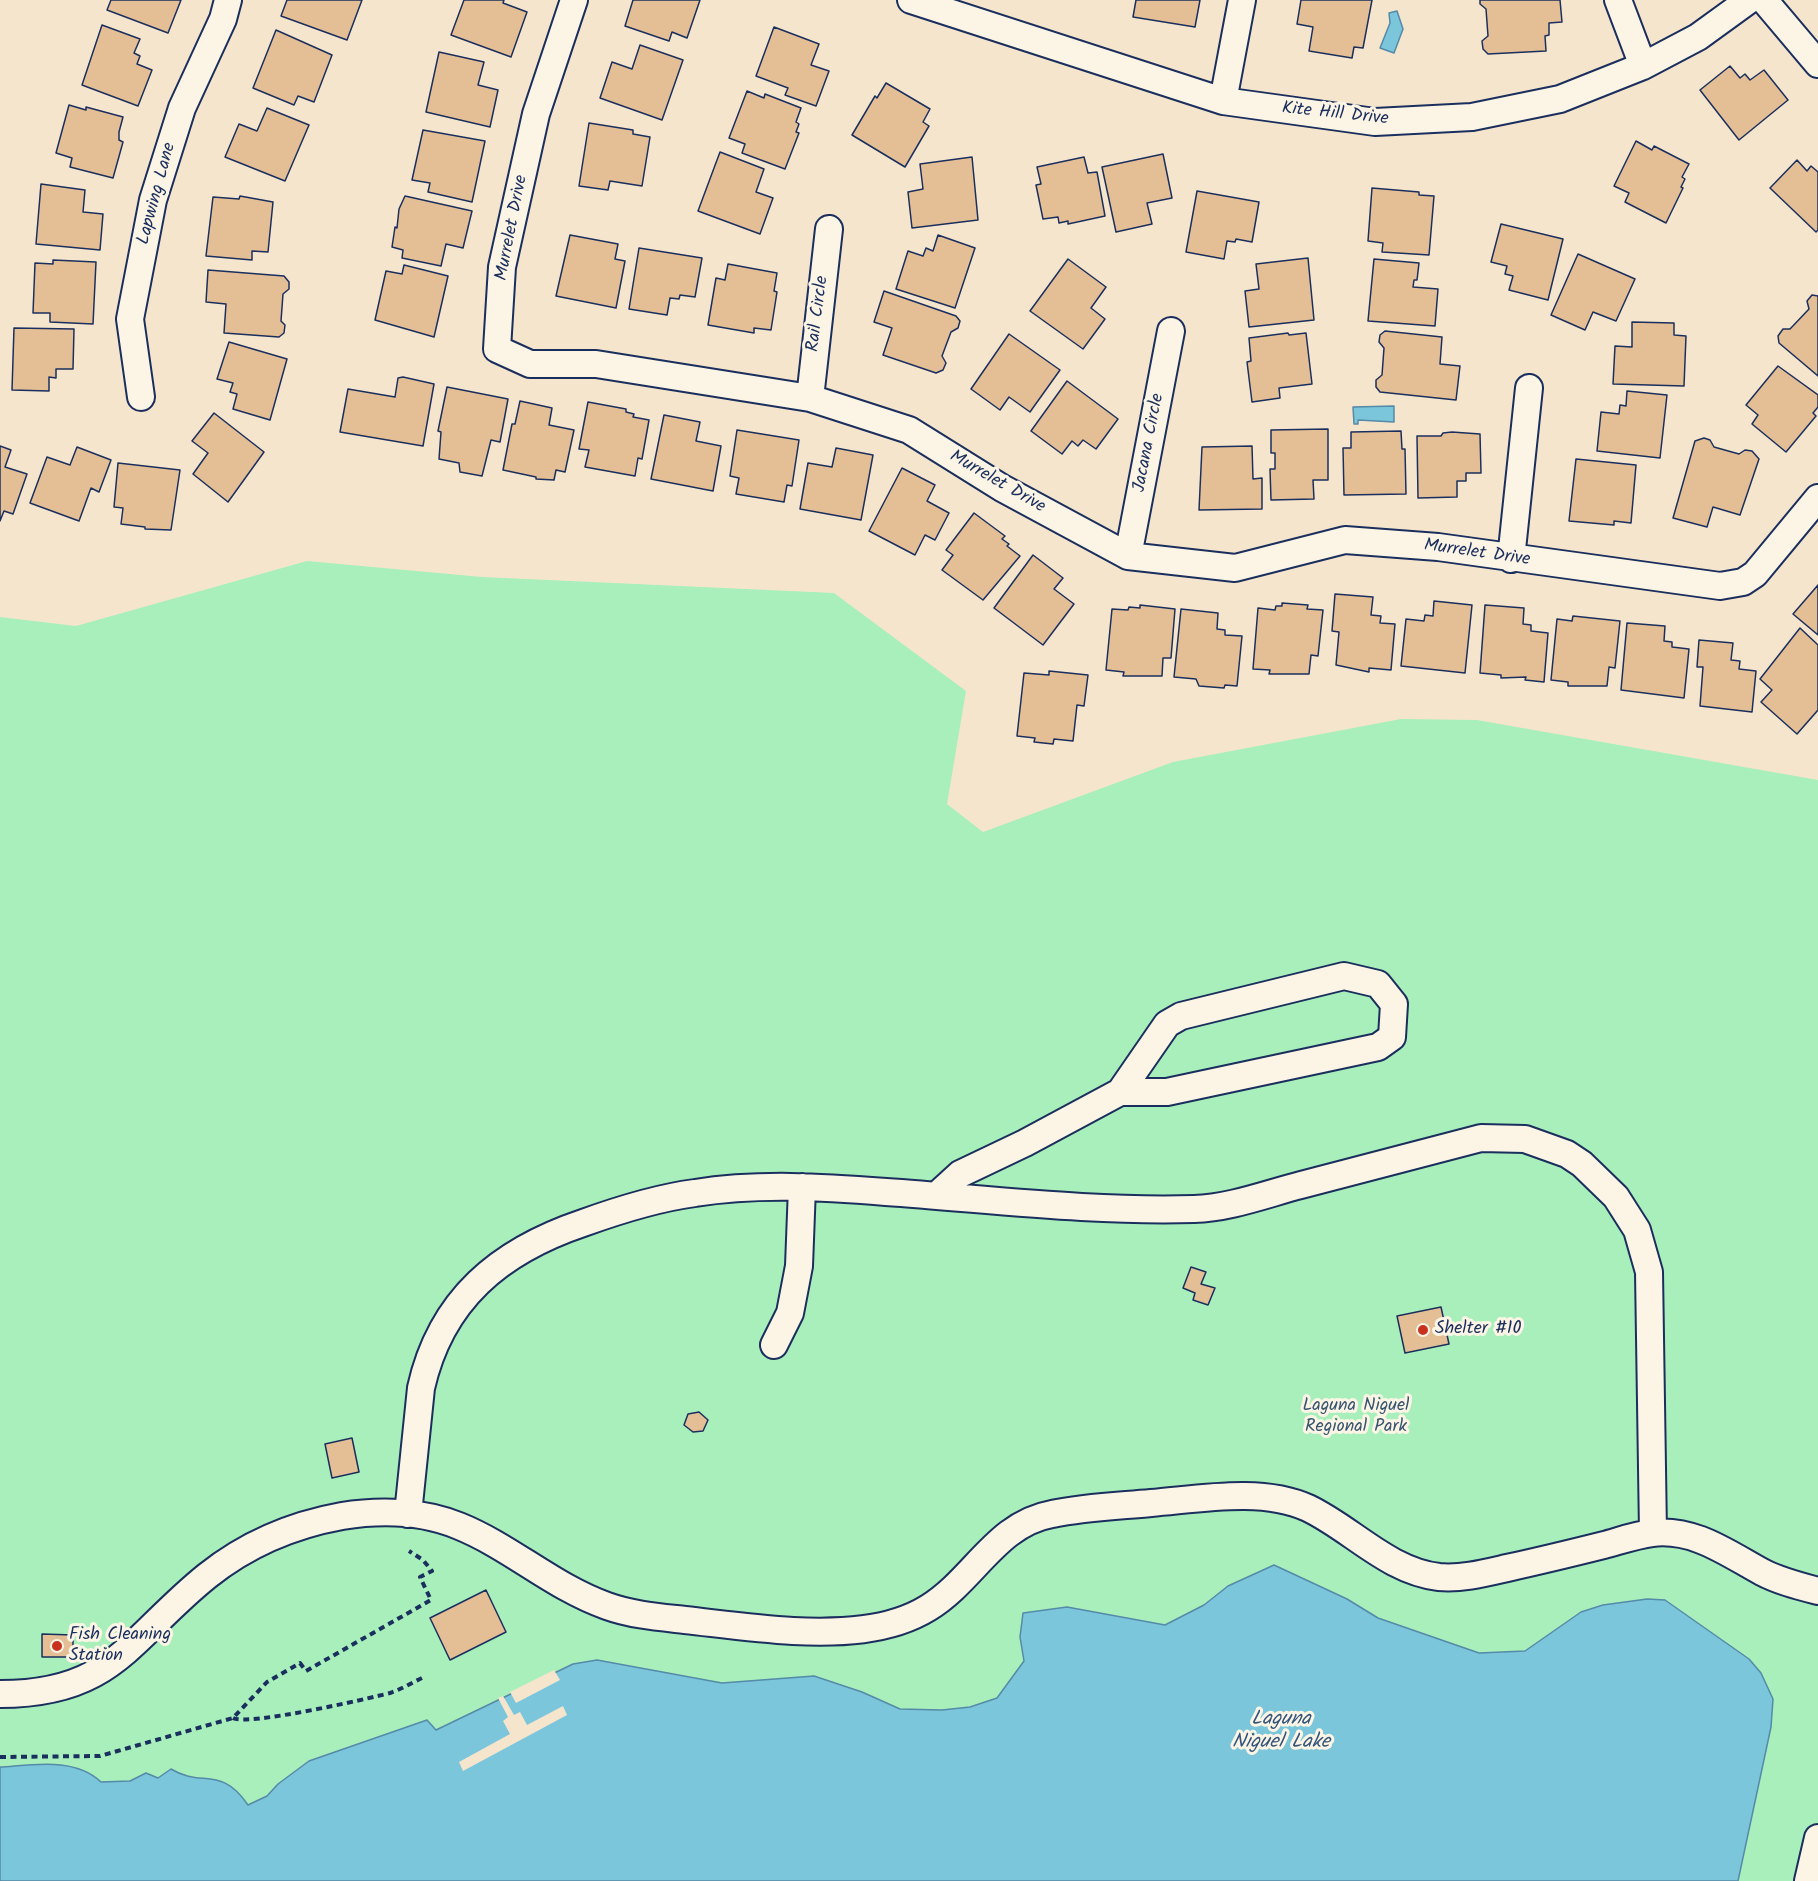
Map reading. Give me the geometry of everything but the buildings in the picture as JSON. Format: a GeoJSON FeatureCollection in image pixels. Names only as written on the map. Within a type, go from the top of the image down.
{"type":"FeatureCollection","features":[{"type":"Feature","properties":{"kind":"street","name":"Lapwing Lane"},"geometry":{"type":"LineString","coordinates":[[141,397],[130,319],[153,200],[182,108],[223,19],[228,0]]}},
{"type":"Feature","properties":{"kind":"street","name":"Murrelet Drive"},"geometry":{"type":"LineString","coordinates":[[574,0],[536,114],[502,267],[497,349],[530,364],[596,364],[810,398],[909,430],[1002,488],[1128,556],[1235,568],[1345,540],[1438,547],[1511,559],[1720,586],[1743,582],[1755,574],[1818,498]]}},
{"type":"Feature","properties":{"kind":"street"},"geometry":{"type":"LineString","coordinates":[[1223,101],[1242,0]]}},
{"type":"Feature","properties":{"kind":"street"},"geometry":{"type":"LineString","coordinates":[[1618,0],[1643,66]]}},
{"type":"Feature","properties":{"kind":"street","name":"Kite Hill Drive"},"geometry":{"type":"LineString","coordinates":[[918,1],[1223,101],[1375,122],[1472,117],[1560,99],[1643,66],[1698,37],[1749,0]]}},
{"type":"Feature","properties":{"kind":"street"},"geometry":{"type":"LineString","coordinates":[[1764,0],[1818,64]]}},
{"type":"Feature","properties":{"kind":"street","name":"Rail Circle"},"geometry":{"type":"LineString","coordinates":[[810,398],[829,229]]}},
{"type":"Feature","properties":{"kind":"street","name":"Jacana Circle"},"geometry":{"type":"LineString","coordinates":[[1128,556],[1171,331]]}},
{"type":"Feature","properties":{"kind":"street"},"geometry":{"type":"LineString","coordinates":[[1511,559],[1529,388]]}},
{"type":"Feature","properties":{"kind":"street"},"geometry":{"type":"LineString","coordinates":[[937,1195],[960,1174],[1025,1143],[1120,1092],[1167,1024],[1181,1016],[1344,976],[1378,984],[1394,1004],[1392,1037],[1378,1047],[1167,1092],[1120,1092]]}},
{"type":"Feature","properties":{"kind":"street"},"geometry":{"type":"LineString","coordinates":[[408,1514],[418,1407],[425,1368],[456,1308],[484,1275],[517,1252],[553,1234],[621,1210],[694,1193],[802,1187],[1116,1208],[1220,1207],[1481,1138],[1525,1139],[1567,1154],[1582,1164],[1616,1197],[1629,1214],[1644,1249],[1649,1281],[1653,1533]]}},
{"type":"Feature","properties":{"kind":"street"},"geometry":{"type":"LineString","coordinates":[[774,1345],[790,1313],[799,1266],[802,1187]]}},
{"type":"Feature","properties":{"kind":"street"},"geometry":{"type":"LineString","coordinates":[[0,1694],[58,1689],[76,1684],[106,1669],[207,1576],[264,1539],[294,1528],[345,1516],[408,1514],[428,1516],[462,1527],[554,1582],[611,1608],[642,1615],[797,1631],[877,1628],[912,1616],[947,1594],[1012,1529],[1040,1516],[1078,1509],[1218,1498],[1287,1501],[1314,1511],[1395,1563],[1427,1575],[1445,1578],[1485,1573],[1653,1533],[1684,1534],[1724,1549],[1766,1574],[1818,1591]]}},
{"type":"Feature","properties":{"kind":"street"},"geometry":{"type":"LineString","coordinates":[[1808,1881],[1818,1838]]}},
{"type":"Feature","properties":{"kind":"path"},"geometry":{"type":"LineString","coordinates":[[233,1718],[267,1682],[300,1663],[306,1671],[430,1600],[420,1577],[432,1571],[423,1560],[409,1551]]}},
{"type":"Feature","properties":{"kind":"path"},"geometry":{"type":"LineString","coordinates":[[0,1756],[100,1756],[233,1718],[251,1721],[393,1692],[424,1677]]}},
{"type":"Feature","properties":{"kind":"green space","name":"Laguna Niguel Regional Park"},"geometry":{"type":"Polygon","coordinates":[[[307,561],[482,577],[834,593],[966,691],[947,804],[983,832],[1173,762],[1401,719],[1477,720],[1818,780],[1818,1881],[0,1881],[0,617],[76,626],[307,561]]]}},
{"type":"Feature","properties":{"kind":"water"},"geometry":{"type":"Polygon","coordinates":[[[1397,11],[1403,29],[1394,53],[1380,48],[1390,23],[1389,13],[1397,11]]]}},
{"type":"Feature","properties":{"kind":"water"},"geometry":{"type":"Polygon","coordinates":[[[1394,406],[1394,422],[1358,420],[1358,424],[1354,424],[1353,407],[1394,406]]]}},
{"type":"Feature","properties":{"kind":"water","name":"Laguna Niguel Lake"},"geometry":{"type":"Polygon","coordinates":[[[1274,1565],[1347,1599],[1378,1618],[1479,1653],[1525,1651],[1581,1612],[1603,1605],[1647,1599],[1665,1600],[1749,1659],[1761,1673],[1773,1699],[1771,1727],[1738,1881],[0,1881],[0,1767],[53,1764],[79,1769],[91,1774],[101,1782],[130,1781],[146,1773],[158,1778],[171,1769],[192,1777],[211,1779],[229,1785],[248,1805],[267,1796],[278,1784],[309,1761],[427,1720],[436,1730],[573,1664],[597,1660],[722,1683],[814,1676],[862,1692],[900,1709],[942,1710],[970,1707],[997,1698],[1024,1661],[1020,1637],[1023,1613],[1067,1607],[1165,1625],[1204,1605],[1228,1586],[1274,1565]]]}},
{"type":"Feature","properties":{"kind":"pier"},"geometry":{"type":"Polygon","coordinates":[[[554,1670],[560,1680],[516,1703],[510,1692],[554,1670]]]}},
{"type":"Feature","properties":{"kind":"pier"},"geometry":{"type":"Polygon","coordinates":[[[503,1696],[514,1715],[520,1712],[527,1725],[563,1706],[567,1715],[463,1771],[459,1762],[510,1734],[503,1721],[508,1717],[498,1698],[503,1696]]]}},
{"type":"Feature","properties":{"kind":"place","name":"Shelter #10"},"geometry":{"type":"Point","coordinates":[1423,1330]}},
{"type":"Feature","properties":{"kind":"place","name":"Fish Cleaning Station"},"geometry":{"type":"Point","coordinates":[57,1646]}}]}
